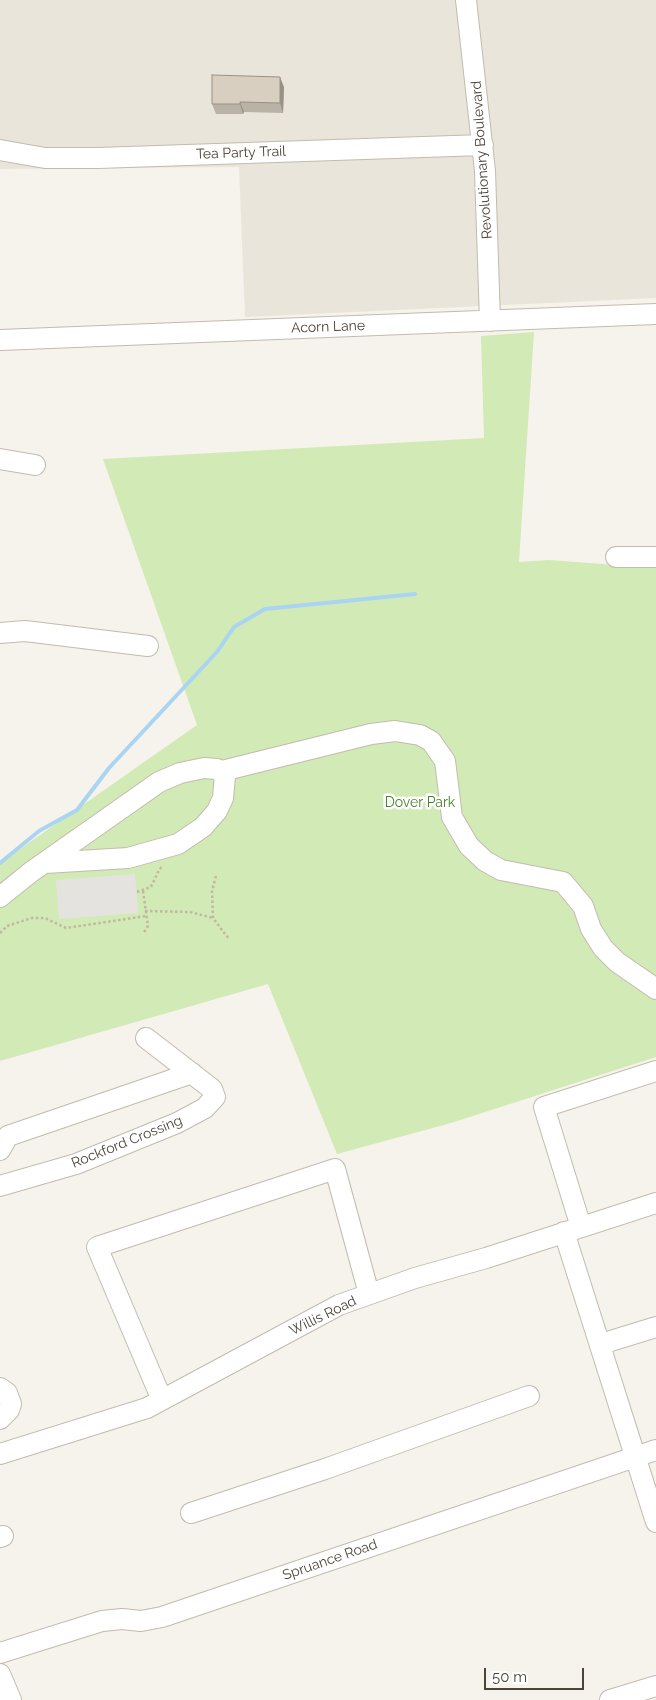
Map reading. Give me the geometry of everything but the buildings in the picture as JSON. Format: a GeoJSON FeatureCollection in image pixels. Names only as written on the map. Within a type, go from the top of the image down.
{"type":"FeatureCollection","features":[{"type":"Feature","properties":{"kind":"street","name":"Revolutionary Boulevard"},"geometry":{"type":"LineString","coordinates":[[466,0],[483,145],[490,321]]}},
{"type":"Feature","properties":{"kind":"street","name":"Tea Party Trail"},"geometry":{"type":"LineString","coordinates":[[0,150],[45,158],[98,158],[483,145]]}},
{"type":"Feature","properties":{"kind":"street","name":"Acorn Lane"},"geometry":{"type":"LineString","coordinates":[[0,340],[656,314]]}},
{"type":"Feature","properties":{"kind":"street"},"geometry":{"type":"LineString","coordinates":[[0,459],[35,466]]}},
{"type":"Feature","properties":{"kind":"street"},"geometry":{"type":"LineString","coordinates":[[616,557],[656,556]]}},
{"type":"Feature","properties":{"kind":"street"},"geometry":{"type":"LineString","coordinates":[[0,633],[25,631],[148,646]]}},
{"type":"Feature","properties":{"kind":"street"},"geometry":{"type":"LineString","coordinates":[[0,897],[127,803],[159,782],[180,773],[199,768],[209,768],[222,772],[371,734],[395,731],[420,735],[431,741],[445,762],[452,817],[469,846],[485,861],[501,870],[563,882],[583,906],[591,929],[603,948],[617,962],[656,989]]}},
{"type":"Feature","properties":{"kind":"street"},"geometry":{"type":"LineString","coordinates":[[46,863],[128,858],[178,844],[203,827],[217,810],[225,790],[225,776],[222,772]]}},
{"type":"Feature","properties":{"kind":"street","name":"Rockford Crossing"},"geometry":{"type":"LineString","coordinates":[[0,1186],[76,1164],[177,1123],[205,1108],[215,1097],[212,1089],[146,1038]]}},
{"type":"Feature","properties":{"kind":"street"},"geometry":{"type":"LineString","coordinates":[[656,1071],[544,1107],[601,1344],[634,1457],[656,1522]]}},
{"type":"Feature","properties":{"kind":"street"},"geometry":{"type":"LineString","coordinates":[[0,1150],[8,1136],[192,1073]]}},
{"type":"Feature","properties":{"kind":"street"},"geometry":{"type":"LineString","coordinates":[[162,1400],[97,1247],[334,1169],[369,1294]]}},
{"type":"Feature","properties":{"kind":"street","name":"Willis Road"},"geometry":{"type":"LineString","coordinates":[[5,1452],[147,1408],[339,1305],[415,1278],[486,1258],[656,1203]]}},
{"type":"Feature","properties":{"kind":"street"},"geometry":{"type":"LineString","coordinates":[[601,1344],[656,1327]]}},
{"type":"Feature","properties":{"kind":"street"},"geometry":{"type":"LineString","coordinates":[[0,1388],[7,1393],[11,1404],[10,1410],[0,1420],[5,1452]]}},
{"type":"Feature","properties":{"kind":"street"},"geometry":{"type":"LineString","coordinates":[[191,1514],[325,1469],[529,1396]]}},
{"type":"Feature","properties":{"kind":"street","name":"Spruance Road"},"geometry":{"type":"LineString","coordinates":[[0,1653],[102,1621],[122,1619],[141,1621],[162,1617],[656,1450]]}},
{"type":"Feature","properties":{"kind":"street"},"geometry":{"type":"LineString","coordinates":[[0,1674],[11,1700]]}},
{"type":"Feature","properties":{"kind":"street"},"geometry":{"type":"LineString","coordinates":[[610,1700],[656,1686]]}},
{"type":"Feature","properties":{"kind":"path"},"geometry":{"type":"LineString","coordinates":[[136,892],[143,891],[151,886],[159,870],[167,862]]}},
{"type":"Feature","properties":{"kind":"path"},"geometry":{"type":"LineString","coordinates":[[216,876],[212,891],[214,918],[228,939]]}},
{"type":"Feature","properties":{"kind":"path"},"geometry":{"type":"LineString","coordinates":[[143,891],[148,926],[144,932]]}},
{"type":"Feature","properties":{"kind":"path"},"geometry":{"type":"LineString","coordinates":[[145,911],[190,912],[214,918]]}},
{"type":"Feature","properties":{"kind":"path"},"geometry":{"type":"LineString","coordinates":[[0,933],[7,926],[32,918],[44,918],[66,928],[146,916]]}},
{"type":"Feature","properties":{"kind":"shaded area"},"geometry":{"type":"Polygon","coordinates":[[[0,0],[656,0],[656,298],[245,317],[239,167],[0,169],[0,0]]]}},
{"type":"Feature","properties":{"kind":"shaded area"},"geometry":{"type":"Polygon","coordinates":[[[135,874],[138,913],[59,919],[56,880],[135,874]]]}},
{"type":"Feature","properties":{"kind":"green space","name":"Dover Park"},"geometry":{"type":"Polygon","coordinates":[[[534,332],[519,562],[549,560],[656,568],[656,1057],[451,1123],[337,1154],[268,984],[0,1061],[0,863],[197,725],[103,459],[484,438],[481,336],[534,332]]]}},
{"type":"Feature","properties":{"kind":"waterway"},"geometry":{"type":"LineString","coordinates":[[0,863],[39,831],[77,810],[109,768],[217,652],[234,627],[265,609],[415,594]]}}]}
